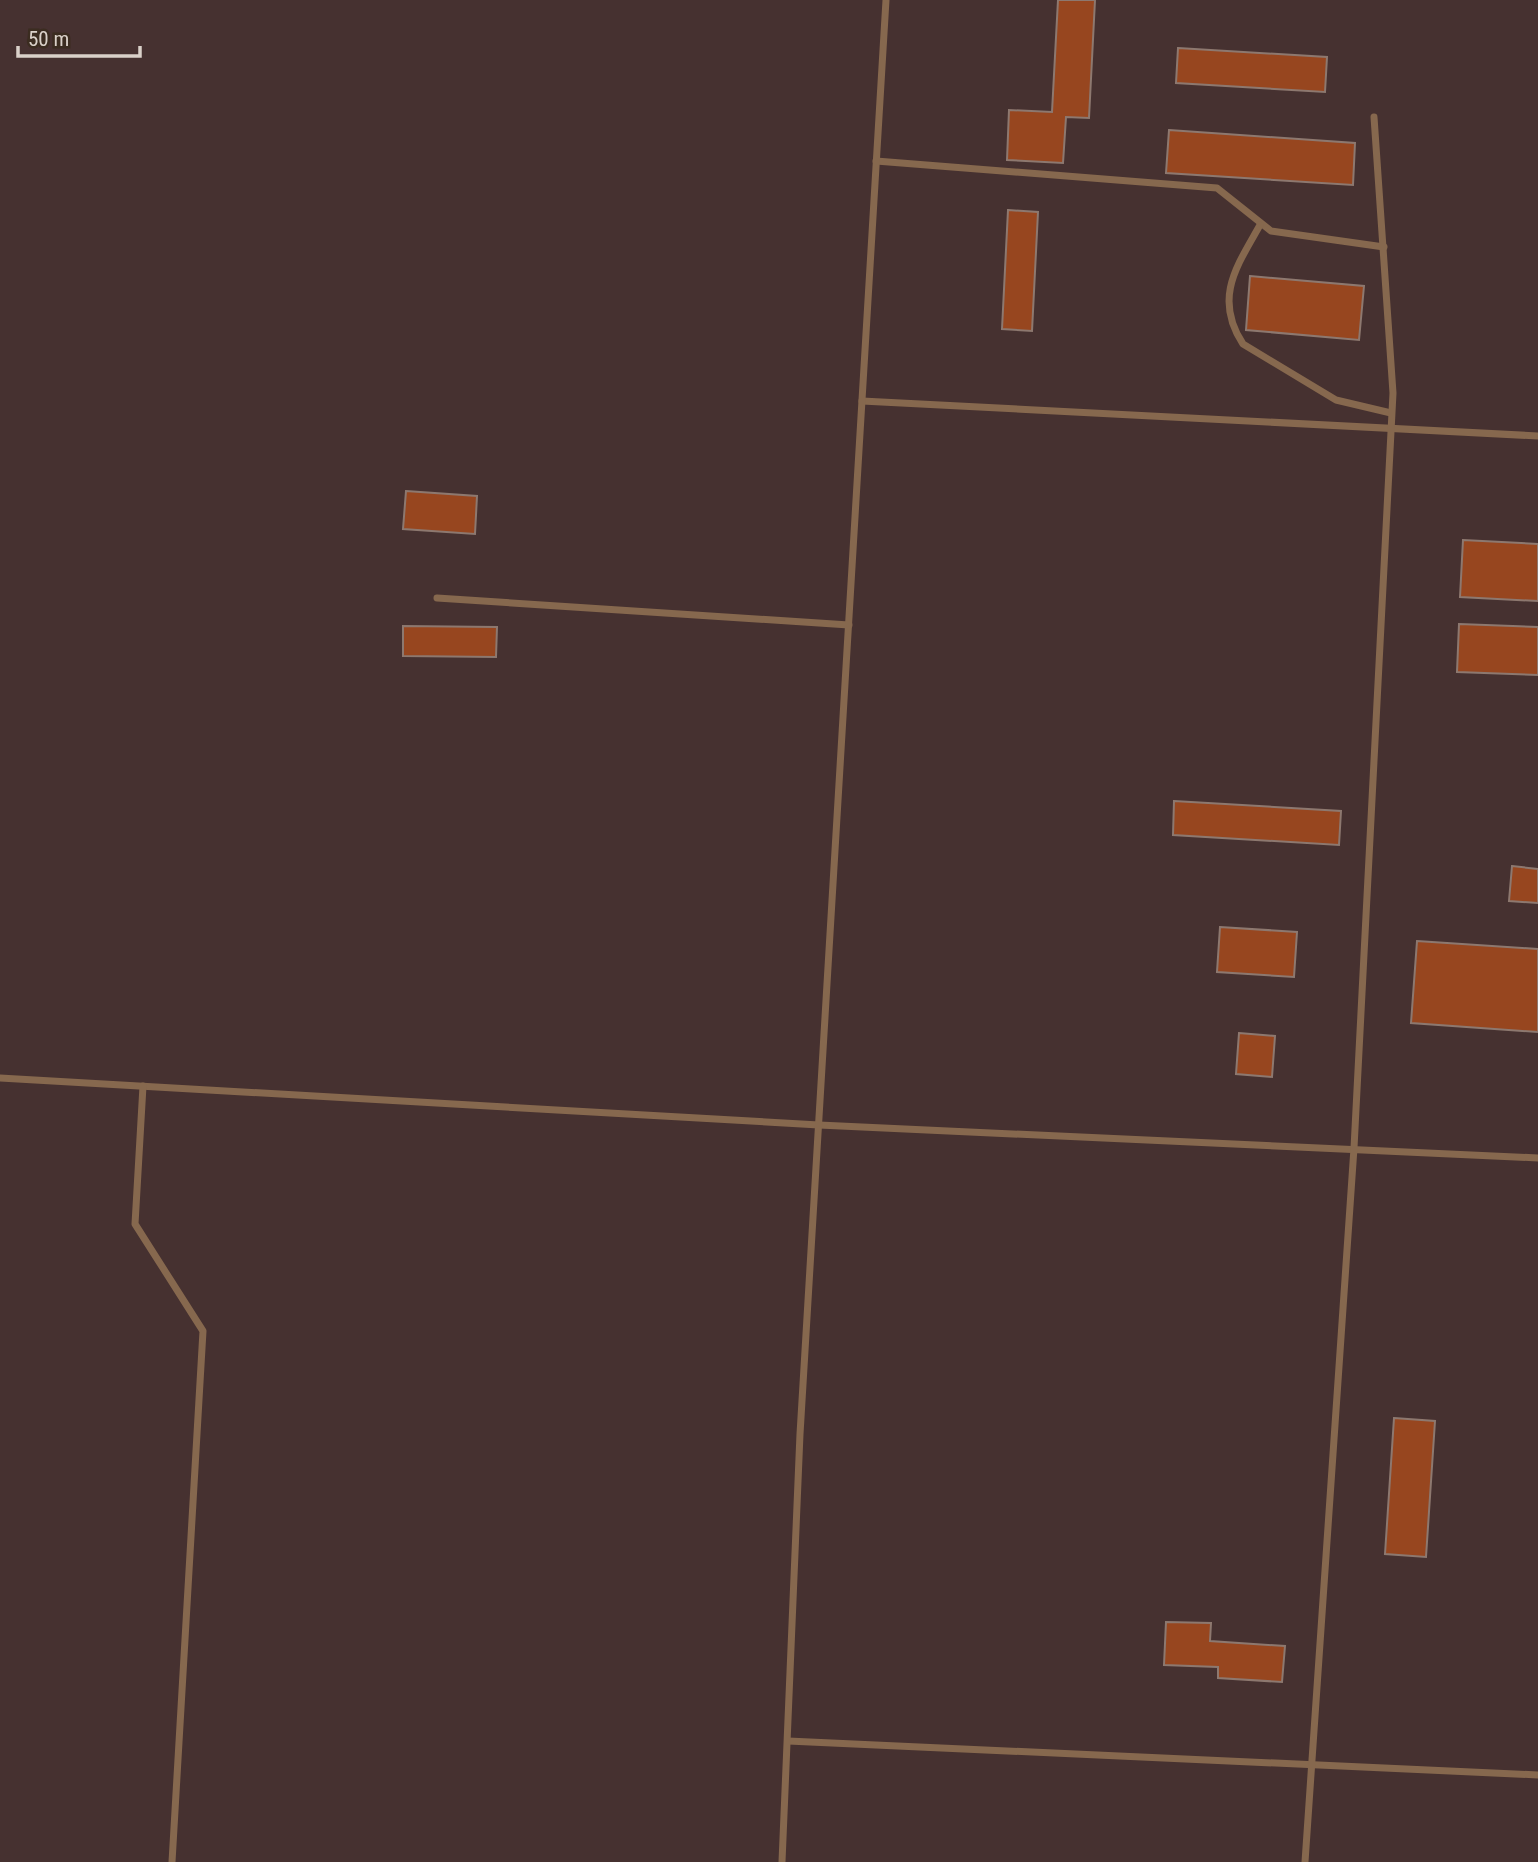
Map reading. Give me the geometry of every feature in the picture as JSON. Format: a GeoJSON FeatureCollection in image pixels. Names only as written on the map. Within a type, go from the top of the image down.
{"type":"FeatureCollection","features":[{"type":"Feature","properties":{"kind":"lane"},"geometry":{"type":"LineString","coordinates":[[782,1862],[800,1434],[886,0]]}},
{"type":"Feature","properties":{"kind":"lane"},"geometry":{"type":"LineString","coordinates":[[1305,1862],[1354,1149],[1393,393],[1374,117]]}},
{"type":"Feature","properties":{"kind":"lane"},"geometry":{"type":"LineString","coordinates":[[876,161],[1217,188],[1260,225],[1271,231],[1384,247]]}},
{"type":"Feature","properties":{"kind":"lane"},"geometry":{"type":"LineString","coordinates":[[1260,225],[1232,272],[1229,312],[1234,330],[1243,344],[1336,400],[1391,413]]}},
{"type":"Feature","properties":{"kind":"lane"},"geometry":{"type":"LineString","coordinates":[[862,401],[1538,436]]}},
{"type":"Feature","properties":{"kind":"lane"},"geometry":{"type":"LineString","coordinates":[[437,598],[849,625]]}},
{"type":"Feature","properties":{"kind":"lane"},"geometry":{"type":"LineString","coordinates":[[0,1078],[819,1125],[1538,1158]]}},
{"type":"Feature","properties":{"kind":"lane"},"geometry":{"type":"LineString","coordinates":[[143,1086],[135,1224],[203,1331],[172,1862]]}},
{"type":"Feature","properties":{"kind":"lane"},"geometry":{"type":"LineString","coordinates":[[788,1741],[1311,1762],[1538,1775]]}},
{"type":"Feature","properties":{"kind":"shaded area"},"geometry":{"type":"Polygon","coordinates":[[[0,0],[1538,0],[1538,1862],[0,1862],[0,0]]]}},
{"type":"Feature","properties":{"kind":"building"},"geometry":{"type":"Polygon","coordinates":[[[1058,0],[1095,0],[1089,118],[1066,117],[1063,163],[1007,160],[1009,110],[1052,112],[1058,0]]]}},
{"type":"Feature","properties":{"kind":"building"},"geometry":{"type":"Polygon","coordinates":[[[1178,48],[1327,57],[1325,92],[1176,83],[1178,48]]]}},
{"type":"Feature","properties":{"kind":"building"},"geometry":{"type":"Polygon","coordinates":[[[1169,130],[1355,143],[1353,185],[1166,173],[1169,130]]]}},
{"type":"Feature","properties":{"kind":"building"},"geometry":{"type":"Polygon","coordinates":[[[1008,210],[1038,212],[1032,331],[1002,329],[1008,210]]]}},
{"type":"Feature","properties":{"kind":"building"},"geometry":{"type":"Polygon","coordinates":[[[1250,276],[1364,286],[1359,340],[1246,330],[1250,276]]]}},
{"type":"Feature","properties":{"kind":"building"},"geometry":{"type":"Polygon","coordinates":[[[406,491],[477,496],[475,534],[403,529],[406,491]]]}},
{"type":"Feature","properties":{"kind":"building"},"geometry":{"type":"Polygon","coordinates":[[[1463,540],[1538,544],[1538,601],[1460,597],[1463,540]]]}},
{"type":"Feature","properties":{"kind":"building"},"geometry":{"type":"Polygon","coordinates":[[[1459,624],[1538,627],[1538,675],[1457,672],[1459,624]]]}},
{"type":"Feature","properties":{"kind":"building"},"geometry":{"type":"Polygon","coordinates":[[[403,626],[497,627],[496,657],[403,656],[403,626]]]}},
{"type":"Feature","properties":{"kind":"building"},"geometry":{"type":"Polygon","coordinates":[[[1174,801],[1341,811],[1339,845],[1173,835],[1174,801]]]}},
{"type":"Feature","properties":{"kind":"building"},"geometry":{"type":"Polygon","coordinates":[[[1512,866],[1538,869],[1538,903],[1509,901],[1512,866]]]}},
{"type":"Feature","properties":{"kind":"building"},"geometry":{"type":"Polygon","coordinates":[[[1220,927],[1297,932],[1294,977],[1217,972],[1220,927]]]}},
{"type":"Feature","properties":{"kind":"building"},"geometry":{"type":"Polygon","coordinates":[[[1417,941],[1538,949],[1538,1032],[1411,1023],[1417,941]]]}},
{"type":"Feature","properties":{"kind":"building"},"geometry":{"type":"Polygon","coordinates":[[[1239,1033],[1275,1036],[1272,1077],[1236,1074],[1239,1033]]]}},
{"type":"Feature","properties":{"kind":"building"},"geometry":{"type":"Polygon","coordinates":[[[1394,1418],[1435,1421],[1426,1557],[1385,1554],[1394,1418]]]}},
{"type":"Feature","properties":{"kind":"building"},"geometry":{"type":"Polygon","coordinates":[[[1166,1622],[1211,1623],[1210,1641],[1285,1646],[1282,1682],[1218,1678],[1218,1667],[1164,1665],[1166,1622]]]}}]}
